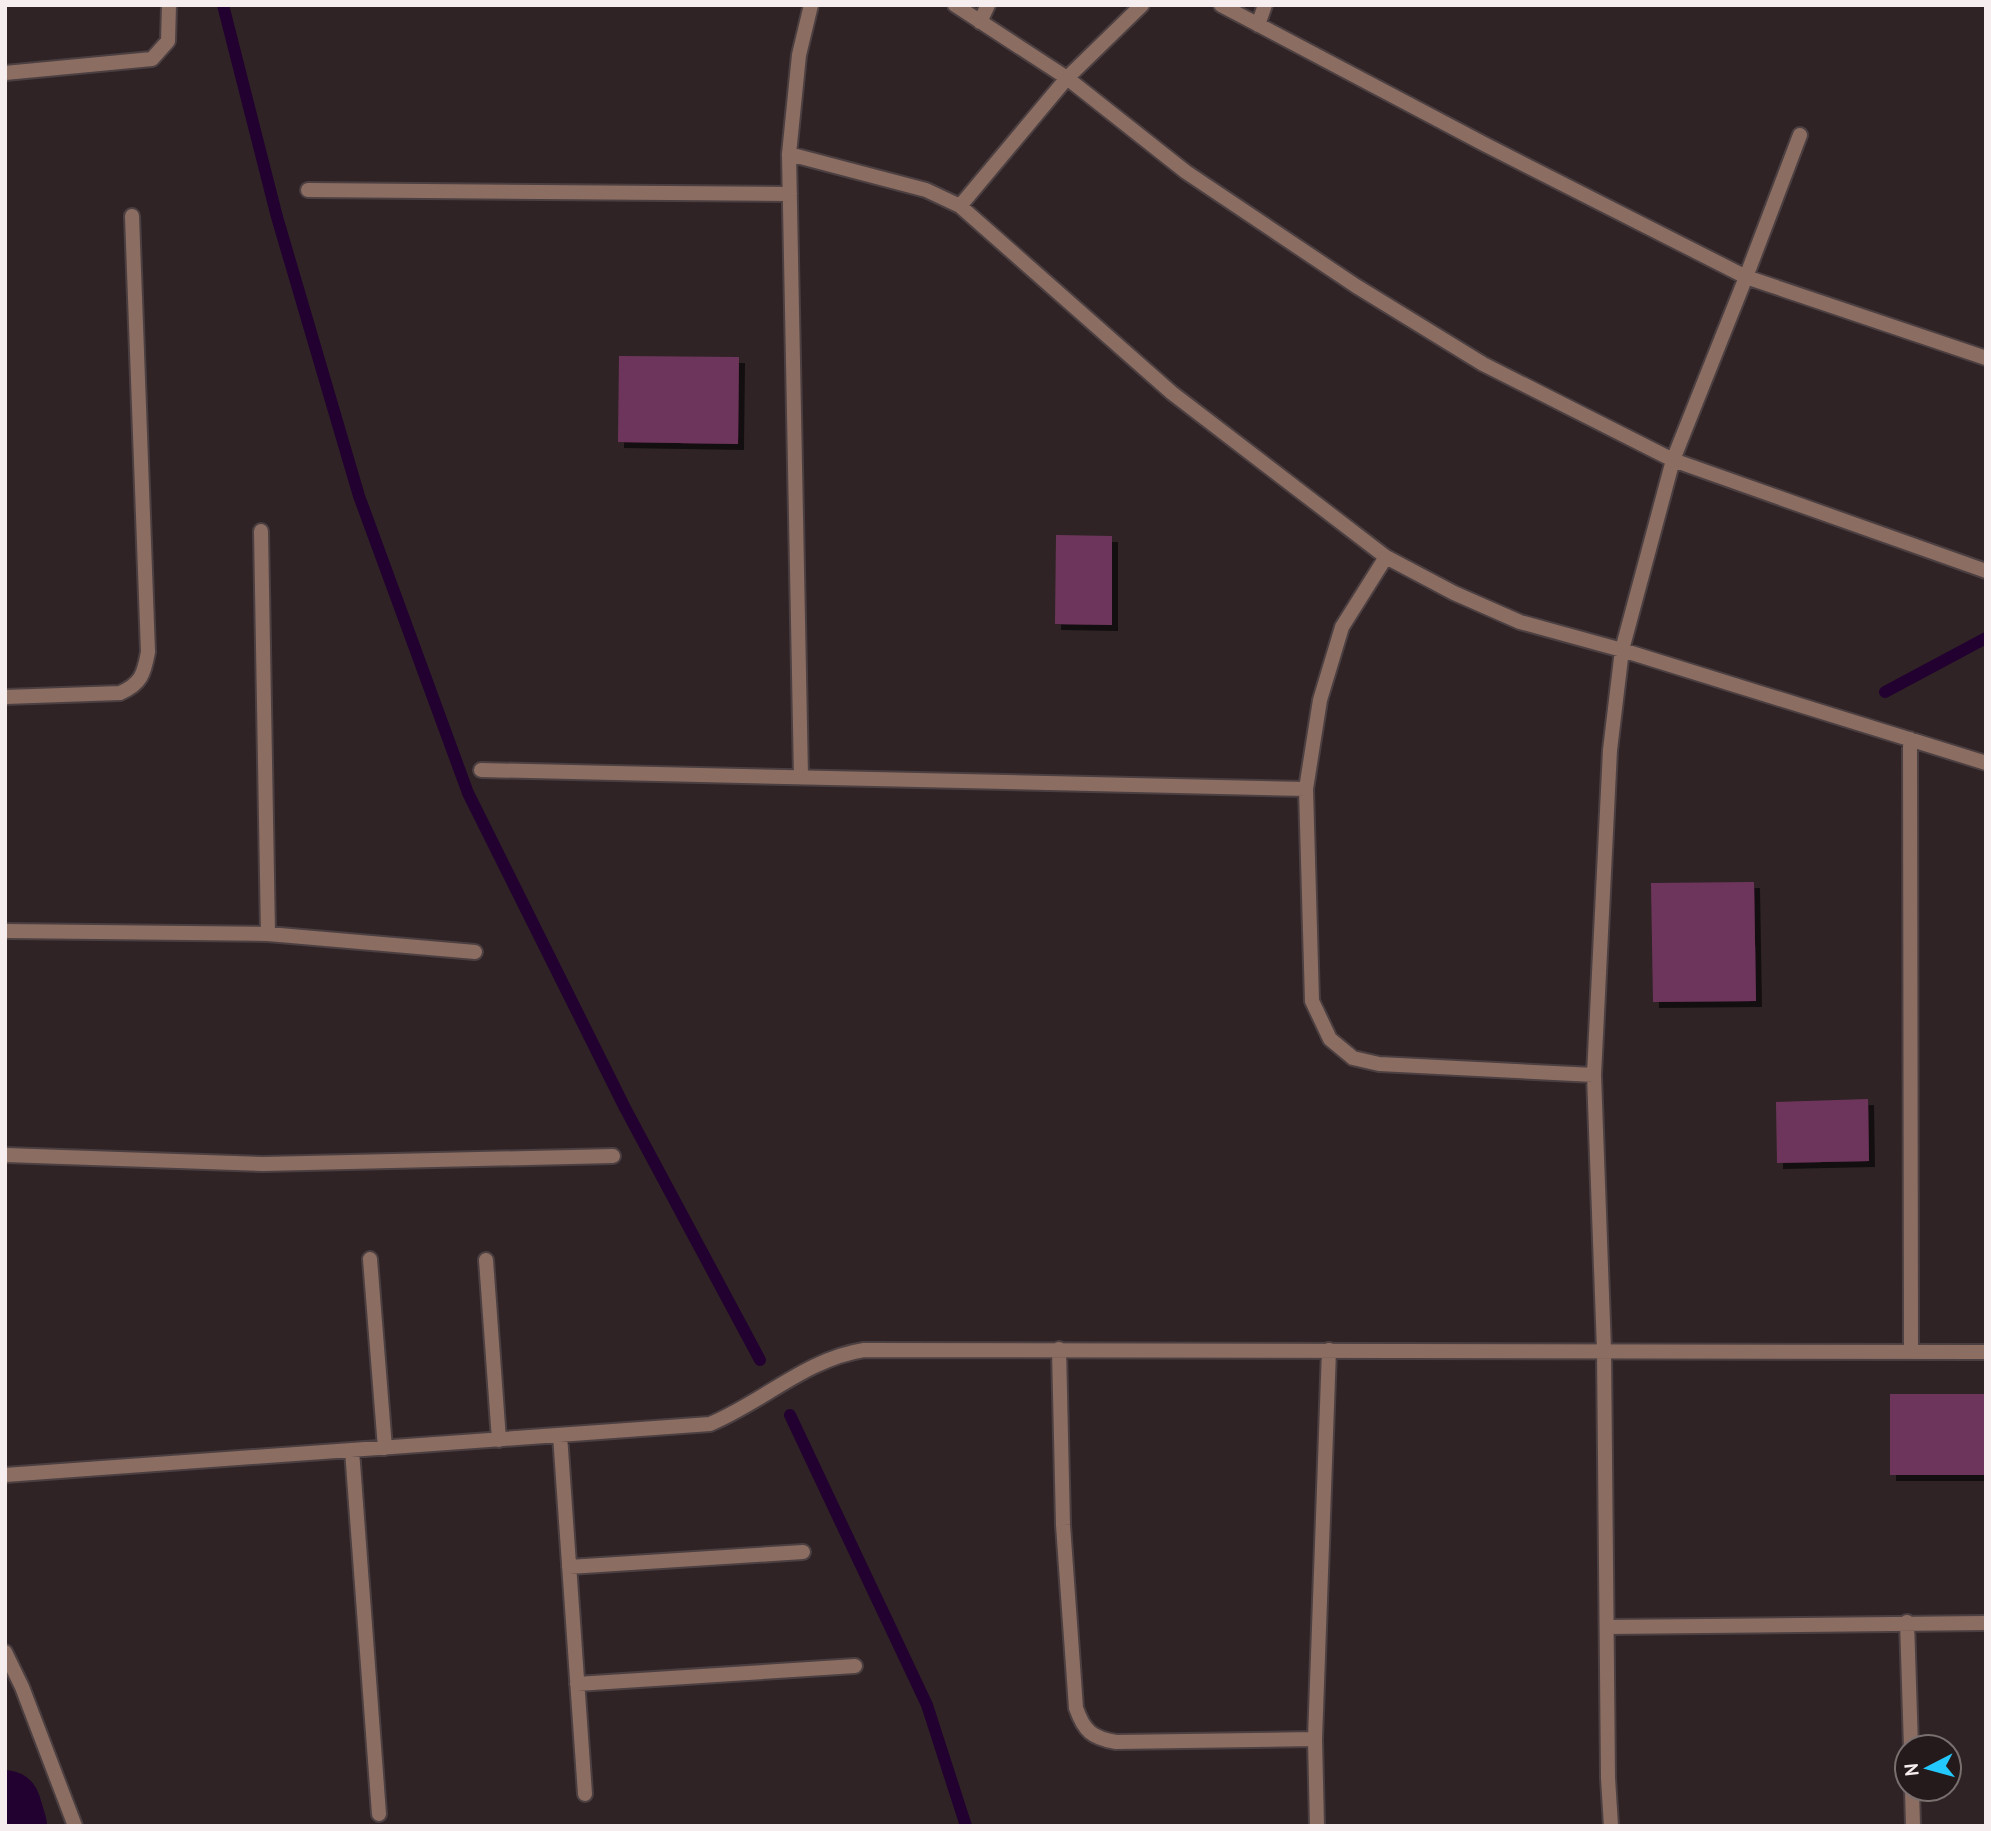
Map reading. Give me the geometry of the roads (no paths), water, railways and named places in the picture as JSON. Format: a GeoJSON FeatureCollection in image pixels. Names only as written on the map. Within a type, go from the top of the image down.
{"type":"FeatureCollection","features":[{"type":"Feature","properties":{"kind":"street"},"geometry":{"type":"LineString","coordinates":[[5,73],[152,59],[169,41],[169,5]]}},
{"type":"Feature","properties":{"kind":"street"},"geometry":{"type":"LineString","coordinates":[[801,777],[789,154],[799,55],[811,5]]}},
{"type":"Feature","properties":{"kind":"street"},"geometry":{"type":"LineString","coordinates":[[955,5],[1067,78],[1186,172],[1356,286],[1483,364],[1673,460],[1986,571]]}},
{"type":"Feature","properties":{"kind":"street"},"geometry":{"type":"LineString","coordinates":[[980,22],[988,5]]}},
{"type":"Feature","properties":{"kind":"street"},"geometry":{"type":"LineString","coordinates":[[960,206],[1067,78],[1142,5]]}},
{"type":"Feature","properties":{"kind":"street"},"geometry":{"type":"LineString","coordinates":[[1221,5],[1486,145],[1746,277],[1986,358]]}},
{"type":"Feature","properties":{"kind":"street"},"geometry":{"type":"LineString","coordinates":[[1258,25],[1265,5]]}},
{"type":"Feature","properties":{"kind":"street"},"geometry":{"type":"LineString","coordinates":[[1611,1826],[1608,1778],[1604,1350],[1594,1076],[1610,750],[1622,650],[1673,460],[1800,135]]}},
{"type":"Feature","properties":{"kind":"street"},"geometry":{"type":"LineString","coordinates":[[789,154],[926,190],[960,206],[1172,393],[1386,556],[1454,593],[1520,622],[1622,650],[1986,762]]}},
{"type":"Feature","properties":{"kind":"street"},"geometry":{"type":"LineString","coordinates":[[309,190],[790,194]]}},
{"type":"Feature","properties":{"kind":"street"},"geometry":{"type":"LineString","coordinates":[[5,697],[120,694],[135,687],[144,674],[148,652],[132,216]]}},
{"type":"Feature","properties":{"kind":"street"},"geometry":{"type":"LineString","coordinates":[[261,531],[268,934]]}},
{"type":"Feature","properties":{"kind":"street"},"geometry":{"type":"LineString","coordinates":[[1386,556],[1342,627],[1320,700],[1306,789],[1312,1001],[1330,1039],[1353,1058],[1379,1064],[1594,1076]]}},
{"type":"Feature","properties":{"kind":"street"},"geometry":{"type":"LineString","coordinates":[[1910,739],[1911,1352]]}},
{"type":"Feature","properties":{"kind":"street"},"geometry":{"type":"LineString","coordinates":[[481,769],[1306,789]]}},
{"type":"Feature","properties":{"kind":"street"},"geometry":{"type":"LineString","coordinates":[[5,931],[268,934],[475,952]]}},
{"type":"Feature","properties":{"kind":"street"},"geometry":{"type":"LineString","coordinates":[[5,1155],[262,1164],[613,1156]]}},
{"type":"Feature","properties":{"kind":"street"},"geometry":{"type":"LineString","coordinates":[[370,1259],[385,1448]]}},
{"type":"Feature","properties":{"kind":"street"},"geometry":{"type":"LineString","coordinates":[[486,1260],[499,1440]]}},
{"type":"Feature","properties":{"kind":"street"},"geometry":{"type":"LineString","coordinates":[[1059,1349],[1063,1525],[1076,1708],[1083,1727],[1098,1739],[1116,1742],[1315,1739]]}},
{"type":"Feature","properties":{"kind":"street"},"geometry":{"type":"LineString","coordinates":[[5,1475],[710,1424],[734,1414],[816,1364],[839,1353],[864,1350],[1986,1352]]}},
{"type":"Feature","properties":{"kind":"street"},"geometry":{"type":"LineString","coordinates":[[1317,1826],[1315,1739],[1329,1350]]}},
{"type":"Feature","properties":{"kind":"street"},"geometry":{"type":"LineString","coordinates":[[560,1435],[585,1794]]}},
{"type":"Feature","properties":{"kind":"street"},"geometry":{"type":"LineString","coordinates":[[352,1450],[379,1814]]}},
{"type":"Feature","properties":{"kind":"street"},"geometry":{"type":"LineString","coordinates":[[569,1567],[803,1552]]}},
{"type":"Feature","properties":{"kind":"street"},"geometry":{"type":"LineString","coordinates":[[1907,1622],[1910,1733]]}},
{"type":"Feature","properties":{"kind":"street"},"geometry":{"type":"LineString","coordinates":[[1606,1627],[1986,1623]]}},
{"type":"Feature","properties":{"kind":"street"},"geometry":{"type":"LineString","coordinates":[[5,1652],[27,1699],[75,1826]]}},
{"type":"Feature","properties":{"kind":"street"},"geometry":{"type":"LineString","coordinates":[[577,1684],[855,1666]]}},
{"type":"Feature","properties":{"kind":"street"},"geometry":{"type":"LineString","coordinates":[[1912,1803],[1913,1826]]}},
{"type":"Feature","properties":{"kind":"waterway"},"geometry":{"type":"LineString","coordinates":[[223,5],[277,217],[359,496],[468,793],[625,1108],[760,1360]]}},
{"type":"Feature","properties":{"kind":"waterway"},"geometry":{"type":"LineString","coordinates":[[1885,692],[1986,638]]}},
{"type":"Feature","properties":{"kind":"waterway"},"geometry":{"type":"LineString","coordinates":[[790,1415],[927,1705],[966,1826]]}},
{"type":"Feature","properties":{"kind":"waterway"},"geometry":{"type":"LineString","coordinates":[[5,1806],[11,1826]]}}]}
